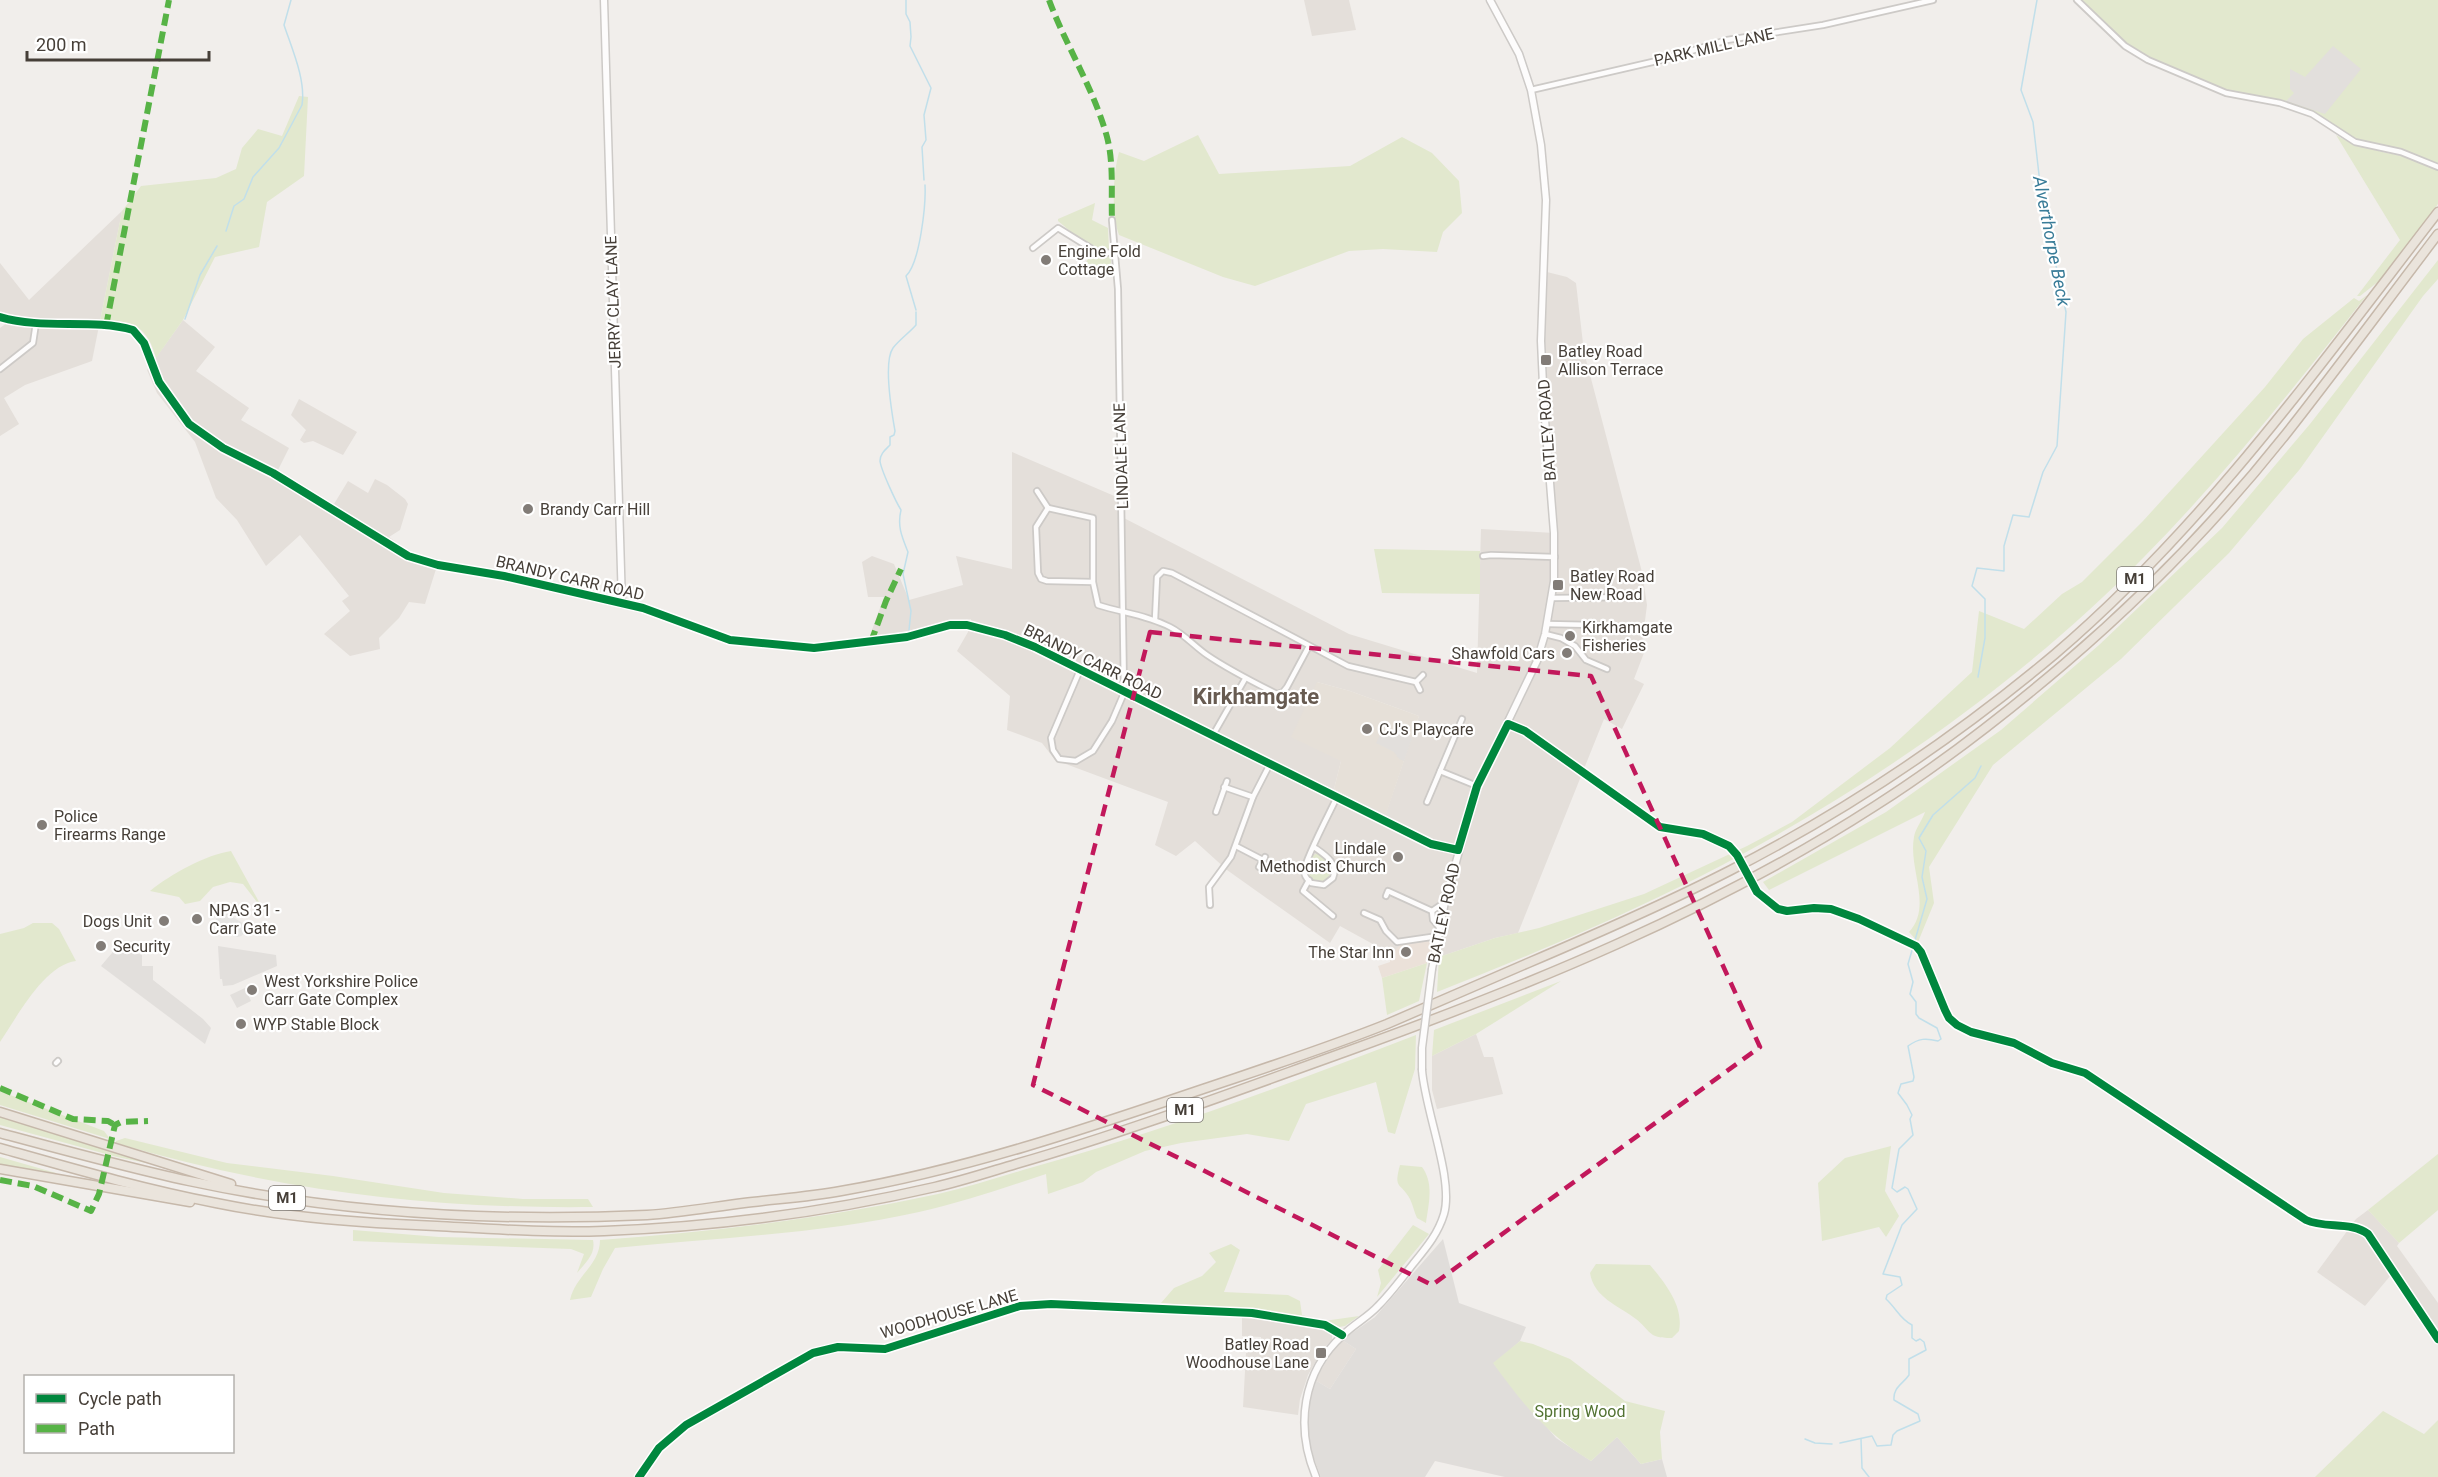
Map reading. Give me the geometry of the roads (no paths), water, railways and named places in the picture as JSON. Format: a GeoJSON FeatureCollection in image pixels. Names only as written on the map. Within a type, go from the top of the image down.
{"type":"FeatureCollection","features":[{"type":"Feature","properties":{"kind":"highway","name":"M1"},"geometry":{"type":"LineString","coordinates":[[0,1133],[172,1177],[267,1195],[337,1205],[437,1214],[652,1215],[841,1191],[940,1169],[1078,1131],[1319,1050],[1596,934],[1730,871],[1867,792],[1980,713],[2058,651],[2127,586],[2202,507],[2272,429],[2438,212]]}},
{"type":"Feature","properties":{"kind":"highway","name":"M1"},"geometry":{"type":"LineString","coordinates":[[0,1148],[93,1174],[217,1203],[363,1223],[605,1231],[737,1221],[838,1207],[940,1186],[1070,1148],[1194,1107],[1454,1012],[1598,952],[1736,886],[1876,806],[1985,728],[2066,662],[2134,600],[2215,518],[2283,438],[2438,234]]}},
{"type":"Feature","properties":{"kind":"highway"},"geometry":{"type":"LineString","coordinates":[[0,1112],[267,1195]]}},
{"type":"Feature","properties":{"kind":"highway"},"geometry":{"type":"LineString","coordinates":[[0,1169],[182,1201],[217,1203]]}},
{"type":"Feature","properties":{"kind":"street","name":"JERRY CLAY LANE"},"geometry":{"type":"LineString","coordinates":[[604,0],[622,604]]}},
{"type":"Feature","properties":{"kind":"street","name":"BATLEY ROAD"},"geometry":{"type":"LineString","coordinates":[[1316,1477],[1306,1447],[1304,1416],[1306,1395],[1315,1369],[1342,1335],[1378,1307],[1432,1240],[1445,1210],[1444,1176],[1426,1103],[1422,1070],[1422,1048],[1437,936],[1458,850],[1477,786],[1537,662],[1552,598],[1555,557],[1541,341],[1546,200],[1541,145],[1531,90],[1519,54],[1490,0]]}},
{"type":"Feature","properties":{"kind":"street","name":"PARK MILL LANE"},"geometry":{"type":"LineString","coordinates":[[1531,90],[1661,60],[1727,40],[1823,25],[1933,0]]}},
{"type":"Feature","properties":{"kind":"street"},"geometry":{"type":"LineString","coordinates":[[2077,0],[2125,46],[2148,60],[2226,93],[2280,103],[2312,114],[2355,142],[2401,152],[2438,167]]}},
{"type":"Feature","properties":{"kind":"street","name":"LINDALE LANE"},"geometry":{"type":"LineString","coordinates":[[1112,220],[1117,283],[1125,612],[1124,693]]}},
{"type":"Feature","properties":{"kind":"street"},"geometry":{"type":"LineString","coordinates":[[1033,248],[1058,228],[1102,254],[1115,249]]}},
{"type":"Feature","properties":{"kind":"street","name":"BRANDY CARR ROAD"},"geometry":{"type":"LineString","coordinates":[[0,317],[36,323],[106,326],[133,330],[144,343],[159,382],[189,424],[224,448],[273,473],[408,556],[438,565],[504,576],[643,608],[730,640],[814,648],[906,637],[950,625],[967,625],[1022,642],[1431,844],[1458,850]]}},
{"type":"Feature","properties":{"kind":"street"},"geometry":{"type":"LineString","coordinates":[[0,369],[33,343],[36,323]]}},
{"type":"Feature","properties":{"kind":"street"},"geometry":{"type":"LineString","coordinates":[[1037,491],[1048,508],[1093,518],[1093,582],[1098,605],[1155,620],[1184,634],[1202,651],[1245,679],[1277,694],[1283,692],[1309,646]]}},
{"type":"Feature","properties":{"kind":"street"},"geometry":{"type":"LineString","coordinates":[[1048,508],[1036,527],[1038,573],[1041,579],[1047,582],[1093,582]]}},
{"type":"Feature","properties":{"kind":"street"},"geometry":{"type":"LineString","coordinates":[[1484,556],[1555,557]]}},
{"type":"Feature","properties":{"kind":"street"},"geometry":{"type":"LineString","coordinates":[[1155,620],[1157,577],[1163,572],[1172,573],[1348,666],[1416,682]]}},
{"type":"Feature","properties":{"kind":"street"},"geometry":{"type":"LineString","coordinates":[[1552,598],[1639,597]]}},
{"type":"Feature","properties":{"kind":"street"},"geometry":{"type":"LineString","coordinates":[[1547,624],[1595,625],[1634,631]]}},
{"type":"Feature","properties":{"kind":"street"},"geometry":{"type":"LineString","coordinates":[[1545,634],[1562,638],[1575,646],[1586,660],[1607,669]]}},
{"type":"Feature","properties":{"kind":"street"},"geometry":{"type":"LineString","coordinates":[[1599,666],[1601,659]]}},
{"type":"Feature","properties":{"kind":"street"},"geometry":{"type":"LineString","coordinates":[[1080,670],[1051,738],[1053,750],[1059,759],[1076,761],[1093,751],[1112,721],[1124,693]]}},
{"type":"Feature","properties":{"kind":"street"},"geometry":{"type":"LineString","coordinates":[[1416,682],[1423,675]]}},
{"type":"Feature","properties":{"kind":"street"},"geometry":{"type":"LineString","coordinates":[[1213,735],[1245,679]]}},
{"type":"Feature","properties":{"kind":"street"},"geometry":{"type":"LineString","coordinates":[[1416,682],[1420,690]]}},
{"type":"Feature","properties":{"kind":"street"},"geometry":{"type":"LineString","coordinates":[[1426,801],[1462,718]]}},
{"type":"Feature","properties":{"kind":"street"},"geometry":{"type":"LineString","coordinates":[[1508,724],[1525,731],[1599,783]]}},
{"type":"Feature","properties":{"kind":"street"},"geometry":{"type":"LineString","coordinates":[[1210,905],[1209,887],[1231,857],[1253,797],[1270,764]]}},
{"type":"Feature","properties":{"kind":"street"},"geometry":{"type":"LineString","coordinates":[[1440,771],[1477,786]]}},
{"type":"Feature","properties":{"kind":"street"},"geometry":{"type":"LineString","coordinates":[[1216,812],[1227,781]]}},
{"type":"Feature","properties":{"kind":"street"},"geometry":{"type":"LineString","coordinates":[[1224,787],[1253,797]]}},
{"type":"Feature","properties":{"kind":"street"},"geometry":{"type":"LineString","coordinates":[[1314,847],[1332,862],[1335,873],[1330,882],[1324,885],[1318,886],[1309,880],[1304,870],[1314,847],[1337,797]]}},
{"type":"Feature","properties":{"kind":"street"},"geometry":{"type":"LineString","coordinates":[[1236,846],[1264,859],[1259,867]]}},
{"type":"Feature","properties":{"kind":"street"},"geometry":{"type":"LineString","coordinates":[[1309,880],[1303,891],[1334,916]]}},
{"type":"Feature","properties":{"kind":"street"},"geometry":{"type":"LineString","coordinates":[[1386,896],[1388,891],[1432,912]]}},
{"type":"Feature","properties":{"kind":"street"},"geometry":{"type":"LineString","coordinates":[[1432,912],[1445,902]]}},
{"type":"Feature","properties":{"kind":"street"},"geometry":{"type":"LineString","coordinates":[[1432,912],[1433,920],[1439,927]]}},
{"type":"Feature","properties":{"kind":"street"},"geometry":{"type":"LineString","coordinates":[[1364,914],[1380,920],[1386,931],[1397,942],[1437,936]]}},
{"type":"Feature","properties":{"kind":"street","name":"WOODHOUSE LANE"},"geometry":{"type":"LineString","coordinates":[[639,1477],[659,1448],[686,1425],[813,1353],[838,1347],[871,1350],[898,1346],[1020,1306],[1062,1304],[1252,1313],[1325,1325],[1342,1335]]}},
{"type":"Feature","properties":{"kind":"waterway"},"geometry":{"type":"LineString","coordinates":[[226,231],[234,206],[244,199],[253,177],[279,148],[302,105],[300,75],[284,25],[291,0]]}},
{"type":"Feature","properties":{"kind":"waterway"},"geometry":{"type":"LineString","coordinates":[[906,0],[906,14],[910,22],[910,46],[931,88],[924,115],[926,140],[922,147],[924,180]]}},
{"type":"Feature","properties":{"kind":"waterway","name":"Alverthorpe Beck"},"geometry":{"type":"LineString","coordinates":[[1978,677],[1985,638],[1985,599],[1972,586],[1977,568],[2004,571],[2004,546],[2013,515],[2029,517],[2043,472],[2057,446],[2066,312],[2042,201],[2033,122],[2021,90],[2037,0]]}},
{"type":"Feature","properties":{"kind":"waterway"},"geometry":{"type":"LineString","coordinates":[[916,310],[906,276],[911,269],[918,247],[923,219],[925,185]]}},
{"type":"Feature","properties":{"kind":"waterway"},"geometry":{"type":"LineString","coordinates":[[185,319],[200,275],[217,246]]}},
{"type":"Feature","properties":{"kind":"waterway"},"geometry":{"type":"LineString","coordinates":[[909,630],[911,611],[903,574],[908,552],[900,526],[901,510],[880,461],[895,431],[889,388],[890,355],[895,345],[916,325],[916,312]]}},
{"type":"Feature","properties":{"kind":"waterway"},"geometry":{"type":"LineString","coordinates":[[1840,1443],[1872,1436],[1877,1446],[1891,1445],[1893,1435],[1897,1431],[1920,1421],[1918,1414],[1894,1400],[1894,1396],[1909,1375],[1909,1359],[1926,1350],[1924,1342],[1912,1338],[1912,1325],[1904,1320],[1886,1299],[1887,1295],[1902,1285],[1900,1277],[1883,1274],[1902,1225],[1917,1209],[1908,1189],[1905,1187],[1897,1192],[1892,1188],[1899,1149],[1913,1135],[1910,1119],[1912,1115],[1898,1093],[1901,1084],[1913,1081],[1914,1077],[1908,1046],[1923,1039],[1938,1041],[1941,1039],[1937,1028],[1916,1014],[1916,1002],[1910,994],[1913,982],[1908,964],[1927,899],[1922,877],[1926,851],[1919,838],[1933,815],[1975,778],[1981,766]]}},
{"type":"Feature","properties":{"kind":"waterway"},"geometry":{"type":"LineString","coordinates":[[1805,1439],[1815,1443],[1832,1444]]}},
{"type":"Feature","properties":{"kind":"waterway"},"geometry":{"type":"LineString","coordinates":[[1861,1439],[1862,1468],[1869,1477]]}},
{"type":"Feature","properties":{"kind":"place","name":"Engine Fold Cottage"},"geometry":{"type":"Point","coordinates":[1046,260]}},
{"type":"Feature","properties":{"kind":"place","name":"Batley Road Allison Terrace"},"geometry":{"type":"Point","coordinates":[1546,360]}},
{"type":"Feature","properties":{"kind":"place","name":"Brandy Carr Hill"},"geometry":{"type":"Point","coordinates":[528,509]}},
{"type":"Feature","properties":{"kind":"place","name":"Batley Road New Road"},"geometry":{"type":"Point","coordinates":[1558,585]}},
{"type":"Feature","properties":{"kind":"place","name":"Kirkhamgate Fisheries"},"geometry":{"type":"Point","coordinates":[1570,636]}},
{"type":"Feature","properties":{"kind":"place","name":"Shawfold Cars"},"geometry":{"type":"Point","coordinates":[1567,653]}},
{"type":"Feature","properties":{"kind":"place","name":"CJ's Playcare"},"geometry":{"type":"Point","coordinates":[1367,729]}},
{"type":"Feature","properties":{"kind":"place","name":"Police Firearms Range"},"geometry":{"type":"Point","coordinates":[42,825]}},
{"type":"Feature","properties":{"kind":"place","name":"Lindale Methodist Church"},"geometry":{"type":"Point","coordinates":[1398,857]}},
{"type":"Feature","properties":{"kind":"place","name":"NPAS 31 - Carr Gate"},"geometry":{"type":"Point","coordinates":[197,919]}},
{"type":"Feature","properties":{"kind":"place","name":"Dogs Unit"},"geometry":{"type":"Point","coordinates":[164,921]}},
{"type":"Feature","properties":{"kind":"place","name":"Security"},"geometry":{"type":"Point","coordinates":[101,946]}},
{"type":"Feature","properties":{"kind":"place","name":"The Star Inn"},"geometry":{"type":"Point","coordinates":[1406,952]}},
{"type":"Feature","properties":{"kind":"place","name":"West Yorkshire Police Carr Gate Complex"},"geometry":{"type":"Point","coordinates":[252,990]}},
{"type":"Feature","properties":{"kind":"place","name":"WYP Stable Block"},"geometry":{"type":"Point","coordinates":[241,1024]}},
{"type":"Feature","properties":{"kind":"place","name":"Batley Road Woodhouse Lane"},"geometry":{"type":"Point","coordinates":[1321,1353]}},
{"type":"Feature","properties":{"kind":"district","name":"Kirkhamgate"},"geometry":{"type":"Point","coordinates":[1256,696]}},
{"type":"Feature","properties":{"kind":"park label","name":"Spring Wood"},"geometry":{"type":"Point","coordinates":[1580,1411]}}]}
